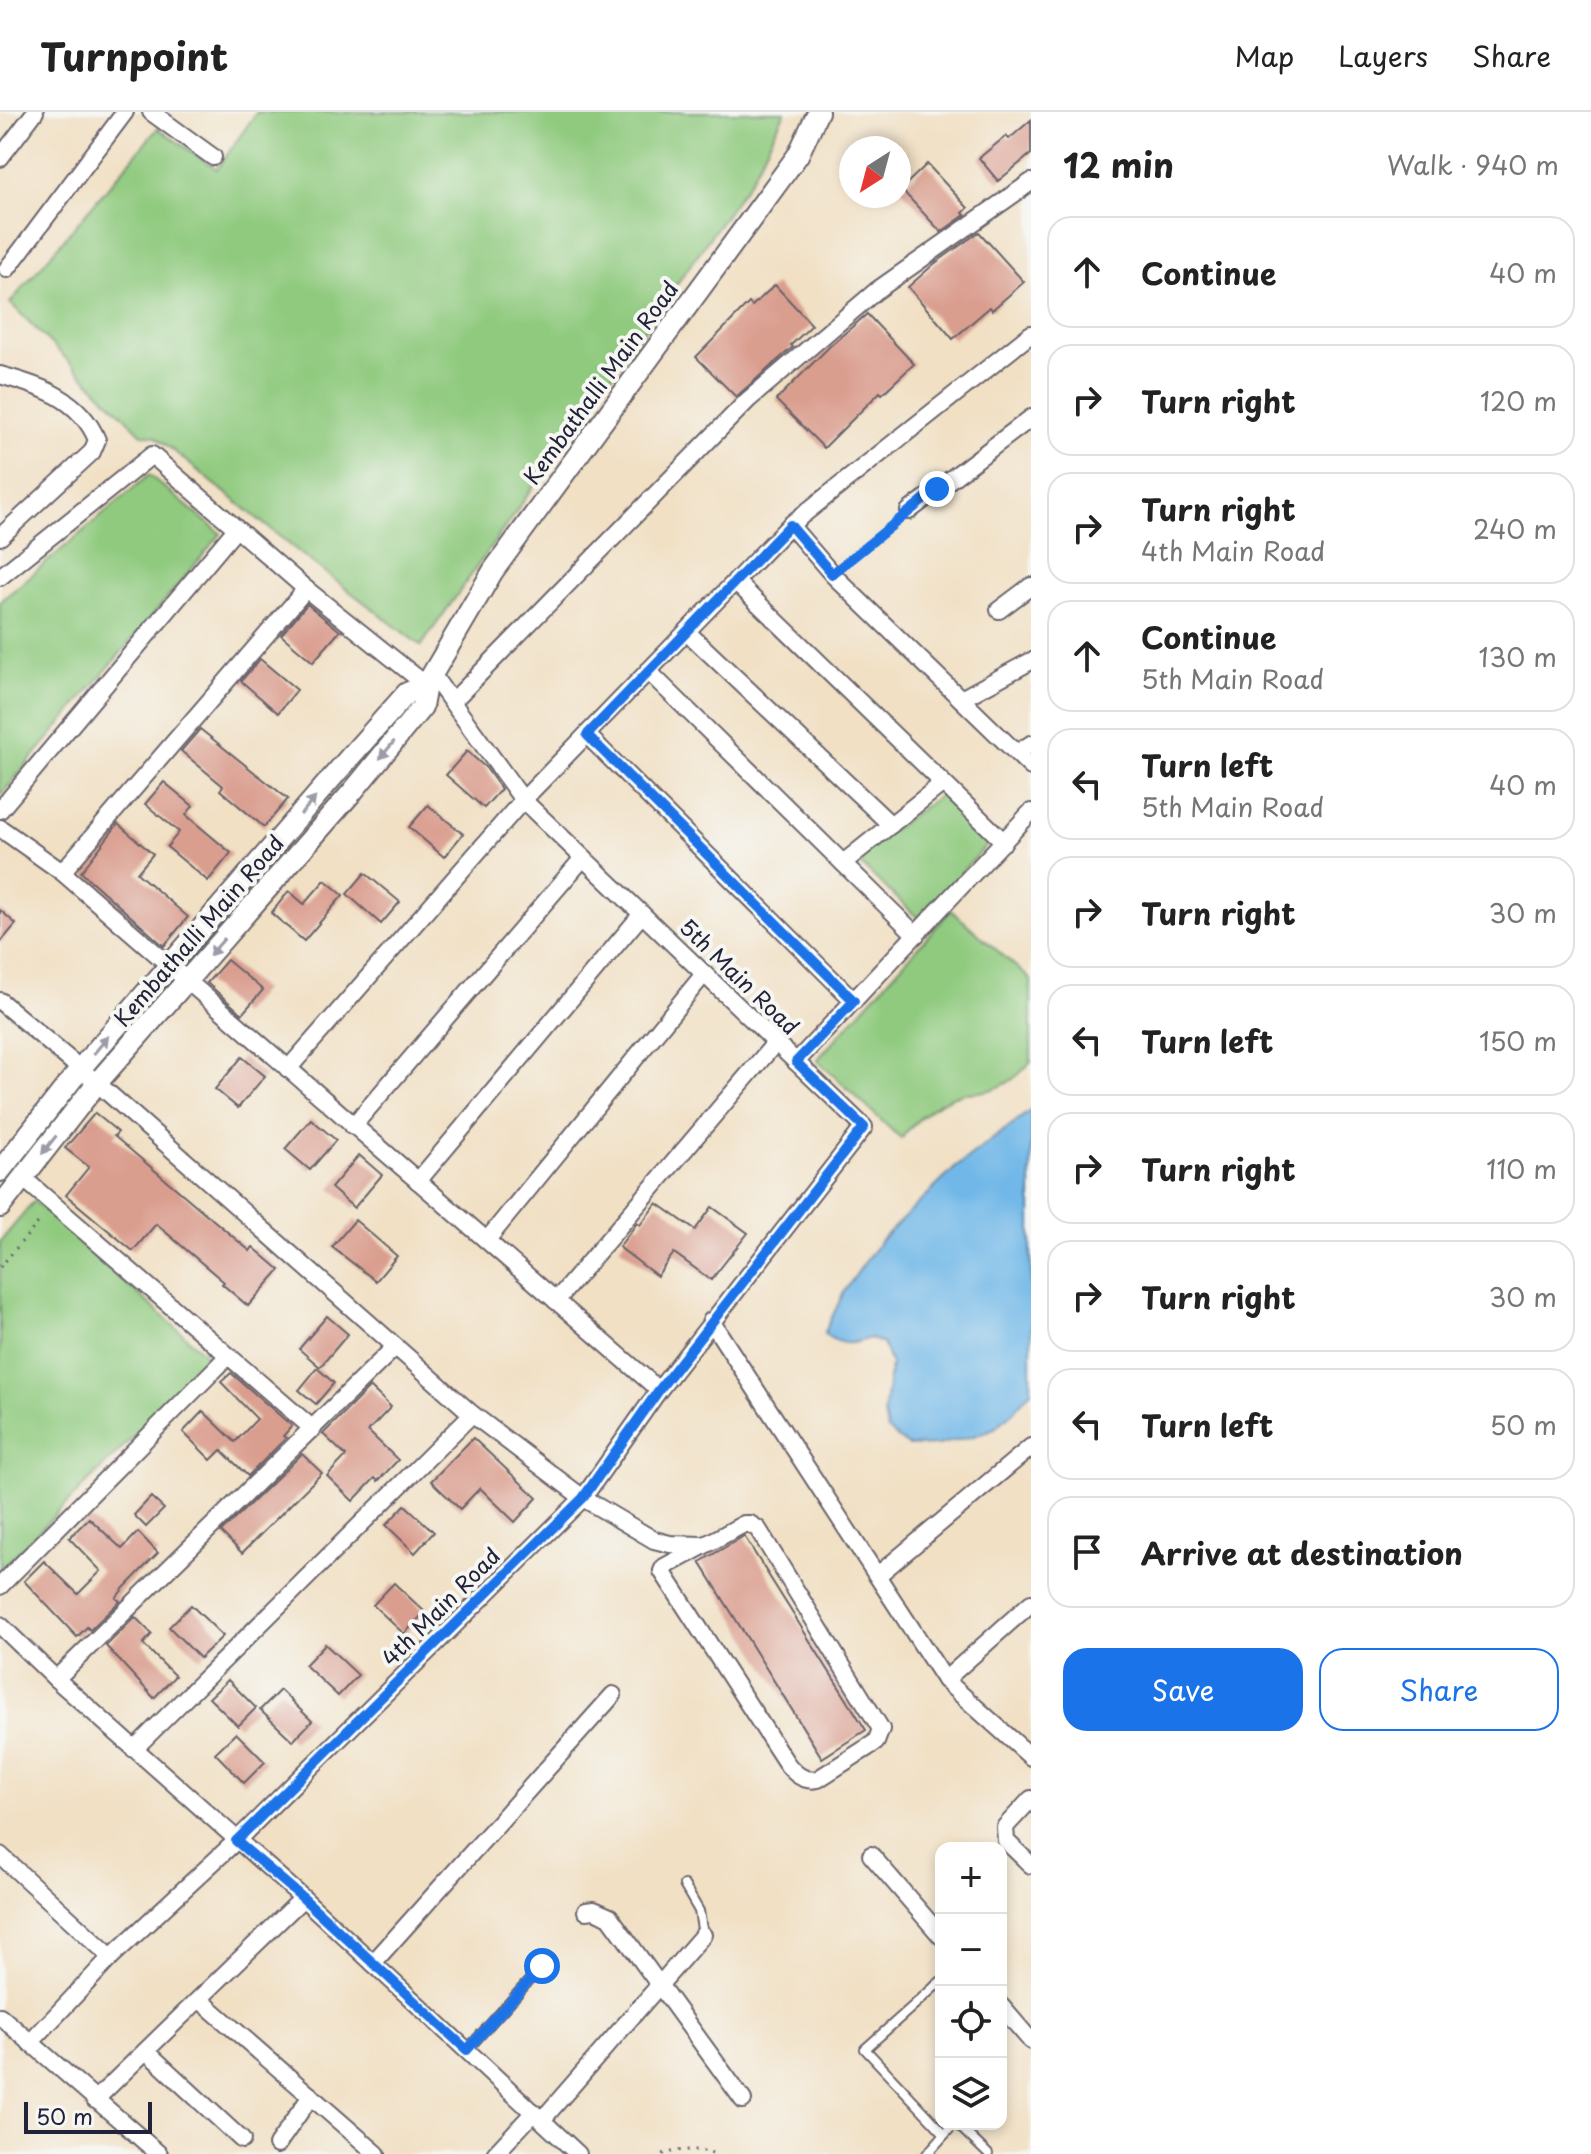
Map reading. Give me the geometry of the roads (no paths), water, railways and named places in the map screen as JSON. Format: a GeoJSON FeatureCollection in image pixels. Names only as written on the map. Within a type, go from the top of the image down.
{"type":"FeatureCollection","features":[{"type":"Feature","properties":{"kind":"street"},"geometry":{"type":"LineString","coordinates":[[0,158],[35,112]]}},
{"type":"Feature","properties":{"kind":"street"},"geometry":{"type":"LineString","coordinates":[[7,269],[125,112]]}},
{"type":"Feature","properties":{"kind":"street"},"geometry":{"type":"LineString","coordinates":[[151,112],[213,157]]}},
{"type":"Feature","properties":{"kind":"street","name":"Kembathalli Main Road"},"geometry":{"type":"LineString","coordinates":[[0,1207],[97,1083],[353,791],[422,707],[430,681],[493,571],[798,155],[818,112]]}},
{"type":"Feature","properties":{"kind":"street"},"geometry":{"type":"LineString","coordinates":[[453,701],[748,400],[876,291],[1031,182]]}},
{"type":"Feature","properties":{"kind":"street"},"geometry":{"type":"LineString","coordinates":[[288,1069],[523,800],[790,525],[1031,334]]}},
{"type":"Feature","properties":{"kind":"street"},"geometry":{"type":"LineString","coordinates":[[0,375],[52,391],[83,417],[97,440],[92,452],[0,537]]}},
{"type":"Feature","properties":{"kind":"street"},"geometry":{"type":"LineString","coordinates":[[909,511],[1031,418]]}},
{"type":"Feature","properties":{"kind":"street","name":"5th Main Road"},"geometry":{"type":"LineString","coordinates":[[0,577],[152,455],[306,589],[453,701],[523,800],[864,1127],[659,1390]]}},
{"type":"Feature","properties":{"kind":"street"},"geometry":{"type":"LineString","coordinates":[[790,525],[832,574],[961,699],[1024,748],[1031,767]]}},
{"type":"Feature","properties":{"kind":"street"},"geometry":{"type":"LineString","coordinates":[[0,810],[236,529]]}},
{"type":"Feature","properties":{"kind":"street"},"geometry":{"type":"LineString","coordinates":[[735,581],[1004,842]]}},
{"type":"Feature","properties":{"kind":"street"},"geometry":{"type":"LineString","coordinates":[[999,610],[1031,586]]}},
{"type":"Feature","properties":{"kind":"street"},"geometry":{"type":"LineString","coordinates":[[62,872],[306,589]]}},
{"type":"Feature","properties":{"kind":"street"},"geometry":{"type":"LineString","coordinates":[[687,632],[891,825]]}},
{"type":"Feature","properties":{"kind":"street"},"geometry":{"type":"LineString","coordinates":[[961,699],[1031,661]]}},
{"type":"Feature","properties":{"kind":"street"},"geometry":{"type":"LineString","coordinates":[[648,671],[916,935]]}},
{"type":"Feature","properties":{"kind":"street","name":"Kembathalli Main Road"},"geometry":{"type":"LineString","coordinates":[[0,1171],[80,1069],[407,693],[430,681]]}},
{"type":"Feature","properties":{"kind":"street"},"geometry":{"type":"LineString","coordinates":[[587,735],[854,1001]]}},
{"type":"Feature","properties":{"kind":"street"},"geometry":{"type":"LineString","coordinates":[[843,863],[943,783]]}},
{"type":"Feature","properties":{"kind":"street"},"geometry":{"type":"LineString","coordinates":[[796,1062],[1031,812]]}},
{"type":"Feature","properties":{"kind":"street"},"geometry":{"type":"LineString","coordinates":[[0,828],[62,872],[659,1390]]}},
{"type":"Feature","properties":{"kind":"street"},"geometry":{"type":"LineString","coordinates":[[353,1126],[583,858]]}},
{"type":"Feature","properties":{"kind":"street"},"geometry":{"type":"LineString","coordinates":[[418,1181],[642,914]]}},
{"type":"Feature","properties":{"kind":"street"},"geometry":{"type":"LineString","coordinates":[[487,1240],[704,974]]}},
{"type":"Feature","properties":{"kind":"street"},"geometry":{"type":"LineString","coordinates":[[0,1001],[472,1414],[583,1498],[654,1540],[670,1544],[702,1545],[744,1524],[758,1529],[881,1729],[876,1742],[818,1779],[807,1780],[793,1772],[662,1571],[702,1545]]}},
{"type":"Feature","properties":{"kind":"street"},"geometry":{"type":"LineString","coordinates":[[556,1301],[776,1042]]}},
{"type":"Feature","properties":{"kind":"street"},"geometry":{"type":"LineString","coordinates":[[23,1178],[313,1429]]}},
{"type":"Feature","properties":{"kind":"street"},"geometry":{"type":"LineString","coordinates":[[711,1321],[945,1680],[1031,1757]]}},
{"type":"Feature","properties":{"kind":"street"},"geometry":{"type":"LineString","coordinates":[[56,1679],[395,1347]]}},
{"type":"Feature","properties":{"kind":"street"},"geometry":{"type":"LineString","coordinates":[[0,1586],[227,1357]]}},
{"type":"Feature","properties":{"kind":"street","name":"4th Main Road"},"geometry":{"type":"LineString","coordinates":[[30,2043],[111,1957],[236,1841],[583,1498],[659,1390]]}},
{"type":"Feature","properties":{"kind":"street"},"geometry":{"type":"LineString","coordinates":[[134,1749],[472,1414]]}},
{"type":"Feature","properties":{"kind":"street"},"geometry":{"type":"LineString","coordinates":[[878,1575],[1031,1447]]}},
{"type":"Feature","properties":{"kind":"street"},"geometry":{"type":"LineString","coordinates":[[945,1680],[1031,1603]]}},
{"type":"Feature","properties":{"kind":"street"},"geometry":{"type":"LineString","coordinates":[[0,1625],[56,1679],[303,1898],[578,2154]]}},
{"type":"Feature","properties":{"kind":"street"},"geometry":{"type":"LineString","coordinates":[[373,1963],[613,1695]]}},
{"type":"Feature","properties":{"kind":"street"},"geometry":{"type":"LineString","coordinates":[[1031,1799],[1005,1827],[1006,1841],[1031,1865]]}},
{"type":"Feature","properties":{"kind":"street"},"geometry":{"type":"LineString","coordinates":[[0,1855],[111,1957]]}},
{"type":"Feature","properties":{"kind":"street"},"geometry":{"type":"LineString","coordinates":[[871,1855],[935,1929]]}},
{"type":"Feature","properties":{"kind":"street"},"geometry":{"type":"LineString","coordinates":[[95,2100],[303,1898]]}},
{"type":"Feature","properties":{"kind":"street"},"geometry":{"type":"LineString","coordinates":[[586,1911],[594,1910],[610,1917],[743,2100]]}},
{"type":"Feature","properties":{"kind":"street"},"geometry":{"type":"LineString","coordinates":[[495,2154],[538,2116],[703,1935]]}},
{"type":"Feature","properties":{"kind":"street"},"geometry":{"type":"LineString","coordinates":[[199,1999],[377,2154]]}},
{"type":"Feature","properties":{"kind":"street"},"geometry":{"type":"LineString","coordinates":[[1007,2013],[1031,2041]]}},
{"type":"Feature","properties":{"kind":"street"},"geometry":{"type":"LineString","coordinates":[[0,2016],[159,2154]]}},
{"type":"Feature","properties":{"kind":"street"},"geometry":{"type":"LineString","coordinates":[[146,2051],[242,2140]]}},
{"type":"Feature","properties":{"kind":"street"},"geometry":{"type":"LineString","coordinates":[[277,2145],[311,2096]]}},
{"type":"Feature","properties":{"kind":"lane"},"geometry":{"type":"LineString","coordinates":[[684,1885],[699,1911],[703,1935]]}},
{"type":"Feature","properties":{"kind":"lane"},"geometry":{"type":"LineString","coordinates":[[467,2050],[542,1966]]}},
{"type":"Feature","properties":{"kind":"lane"},"geometry":{"type":"LineString","coordinates":[[935,1986],[865,2049],[945,2134]]}},
{"type":"Feature","properties":{"kind":"lane"},"geometry":{"type":"LineString","coordinates":[[927,2154],[949,2130]]}},
{"type":"Feature","properties":{"kind":"lane"},"geometry":{"type":"LineString","coordinates":[[962,2130],[988,2154]]}},
{"type":"Feature","properties":{"kind":"water"},"geometry":{"type":"Polygon","coordinates":[[[1031,1110],[1031,1391],[995,1428],[938,1445],[908,1446],[887,1430],[884,1414],[891,1364],[883,1344],[870,1338],[841,1342],[824,1334],[845,1290],[881,1240],[956,1167],[1031,1110]]]}}]}
